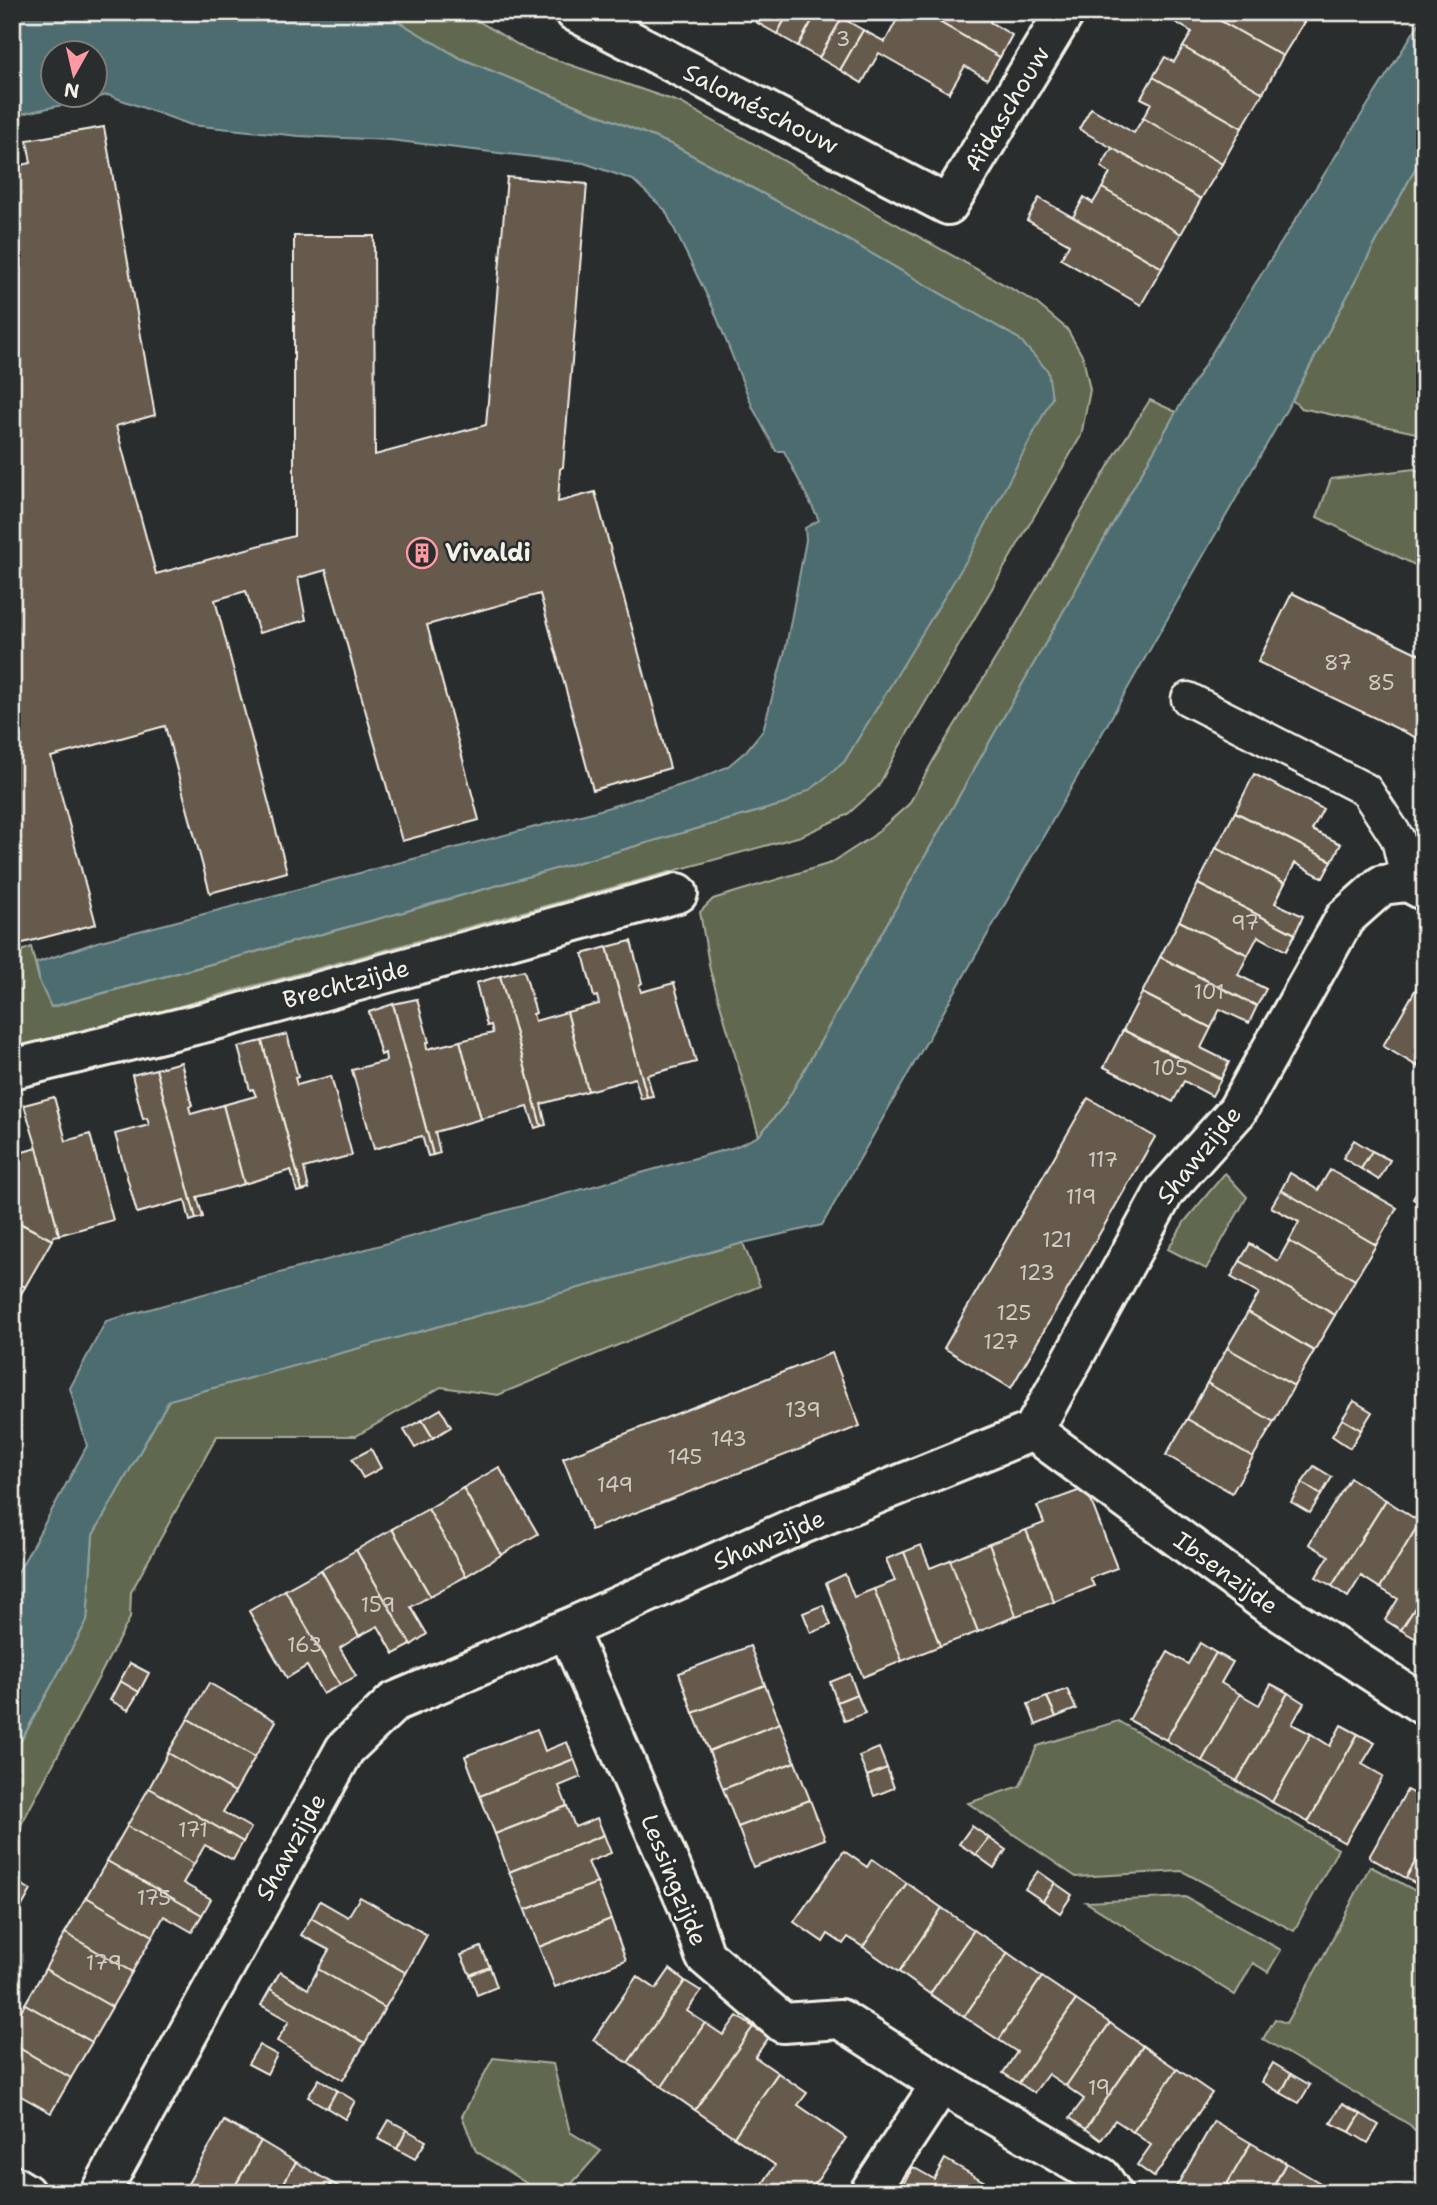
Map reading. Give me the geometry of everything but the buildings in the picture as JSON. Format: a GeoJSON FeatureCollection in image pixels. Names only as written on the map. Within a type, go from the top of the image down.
{"type":"FeatureCollection","features":[{"type":"Feature","properties":{"kind":"street","name":"Saloméschouw"},"geometry":{"type":"LineString","coordinates":[[575,12],[948,205]]}},
{"type":"Feature","properties":{"kind":"street","name":"Aïdaschouw"},"geometry":{"type":"LineString","coordinates":[[948,205],[1065,12]]}},
{"type":"Feature","properties":{"kind":"street","name":"Shawzijde"},"geometry":{"type":"LineString","coordinates":[[100,2193],[345,1749],[394,1702],[567,1629],[800,1525],[1033,1431],[1165,1191],[1237,1111],[1345,918],[1382,885],[1416,886]]}},
{"type":"Feature","properties":{"kind":"street","name":"Brechtzijde"},"geometry":{"type":"LineString","coordinates":[[12,1069],[223,1018],[678,893]]}},
{"type":"Feature","properties":{"kind":"street","name":"Ibsenzijde"},"geometry":{"type":"LineString","coordinates":[[1033,1431],[1264,1601],[1425,1706]]}},
{"type":"Feature","properties":{"kind":"street","name":"Lessingzijde"},"geometry":{"type":"LineString","coordinates":[[567,1629],[688,1906],[705,1956],[783,2023],[841,2019],[941,2084],[1101,2177],[1112,2193]]}},
{"type":"Feature","properties":{"kind":"street"},"geometry":{"type":"LineString","coordinates":[[869,2193],[941,2084]]}},
{"type":"Feature","properties":{"kind":"street"},"geometry":{"type":"LineString","coordinates":[[12,2185],[25,2193]]}},
{"type":"Feature","properties":{"kind":"lane"},"geometry":{"type":"LineString","coordinates":[[1188,699],[1366,790],[1398,839],[1416,886]]}},
{"type":"Feature","properties":{"kind":"green space"},"geometry":{"type":"Polygon","coordinates":[[[382,12],[463,12],[527,50],[681,103],[1035,302],[1067,329],[1083,357],[1090,390],[1081,436],[878,787],[847,815],[801,836],[12,1052],[12,955],[31,947],[40,983],[52,1007],[403,912],[784,804],[1019,339],[848,240],[673,145],[460,58],[382,12]]]}},
{"type":"Feature","properties":{"kind":"green space"},"geometry":{"type":"Polygon","coordinates":[[[1425,150],[1425,435],[1301,408],[1292,400],[1425,150]]]}},
{"type":"Feature","properties":{"kind":"green space"},"geometry":{"type":"Polygon","coordinates":[[[1150,400],[1176,412],[784,1106],[759,1136],[710,970],[700,912],[713,899],[831,863],[873,836],[909,804],[1150,400]]]}},
{"type":"Feature","properties":{"kind":"green space"},"geometry":{"type":"Polygon","coordinates":[[[1414,469],[1425,475],[1425,570],[1317,517],[1331,479],[1414,469]]]}},
{"type":"Feature","properties":{"kind":"green space"},"geometry":{"type":"Polygon","coordinates":[[[1225,1173],[1247,1197],[1206,1269],[1168,1249],[1185,1221],[1225,1173]]]}},
{"type":"Feature","properties":{"kind":"green space"},"geometry":{"type":"Polygon","coordinates":[[[743,1243],[760,1286],[498,1395],[441,1387],[356,1436],[217,1436],[131,1592],[130,1618],[12,1842],[12,1757],[87,1621],[93,1535],[169,1400],[743,1243]]]}},
{"type":"Feature","properties":{"kind":"green space"},"geometry":{"type":"Polygon","coordinates":[[[1118,1721],[1338,1849],[1294,1931],[1182,1871],[1076,1877],[968,1803],[1020,1786],[1037,1746],[1118,1721]]]}},
{"type":"Feature","properties":{"kind":"green space"},"geometry":{"type":"Polygon","coordinates":[[[1370,1866],[1425,1896],[1425,2141],[1410,2125],[1263,2039],[1275,2019],[1286,2023],[1370,1866]]]}},
{"type":"Feature","properties":{"kind":"green space"},"geometry":{"type":"Polygon","coordinates":[[[1185,1897],[1281,1950],[1268,1972],[1253,1963],[1235,1995],[1086,1902],[1185,1897]]]}},
{"type":"Feature","properties":{"kind":"green space"},"geometry":{"type":"Polygon","coordinates":[[[493,2058],[553,2064],[570,2132],[601,2151],[567,2189],[540,2192],[476,2151],[462,2116],[493,2058]]]}},
{"type":"Feature","properties":{"kind":"water"},"geometry":{"type":"Polygon","coordinates":[[[12,12],[382,12],[460,58],[673,145],[848,240],[1019,339],[1048,371],[1052,398],[971,553],[844,762],[814,787],[784,804],[403,912],[51,1007],[40,983],[36,963],[97,942],[600,810],[694,781],[727,767],[746,751],[763,730],[786,647],[806,540],[805,528],[819,520],[784,451],[776,451],[753,408],[713,308],[665,210],[633,180],[584,163],[390,140],[299,136],[191,125],[108,95],[108,38],[38,38],[38,108],[49,108],[12,116],[12,12]]]}},
{"type":"Feature","properties":{"kind":"water"},"geometry":{"type":"Polygon","coordinates":[[[1425,14],[1425,150],[1292,400],[822,1225],[743,1243],[169,1400],[93,1535],[87,1621],[12,1757],[12,1583],[87,1446],[70,1388],[106,1321],[735,1147],[759,1136],[784,1106],[1176,412],[1425,14]]]}},
{"type":"Feature","properties":{"kind":"place","name":"Vivaldi"},"geometry":{"type":"Point","coordinates":[422,553]}}]}
